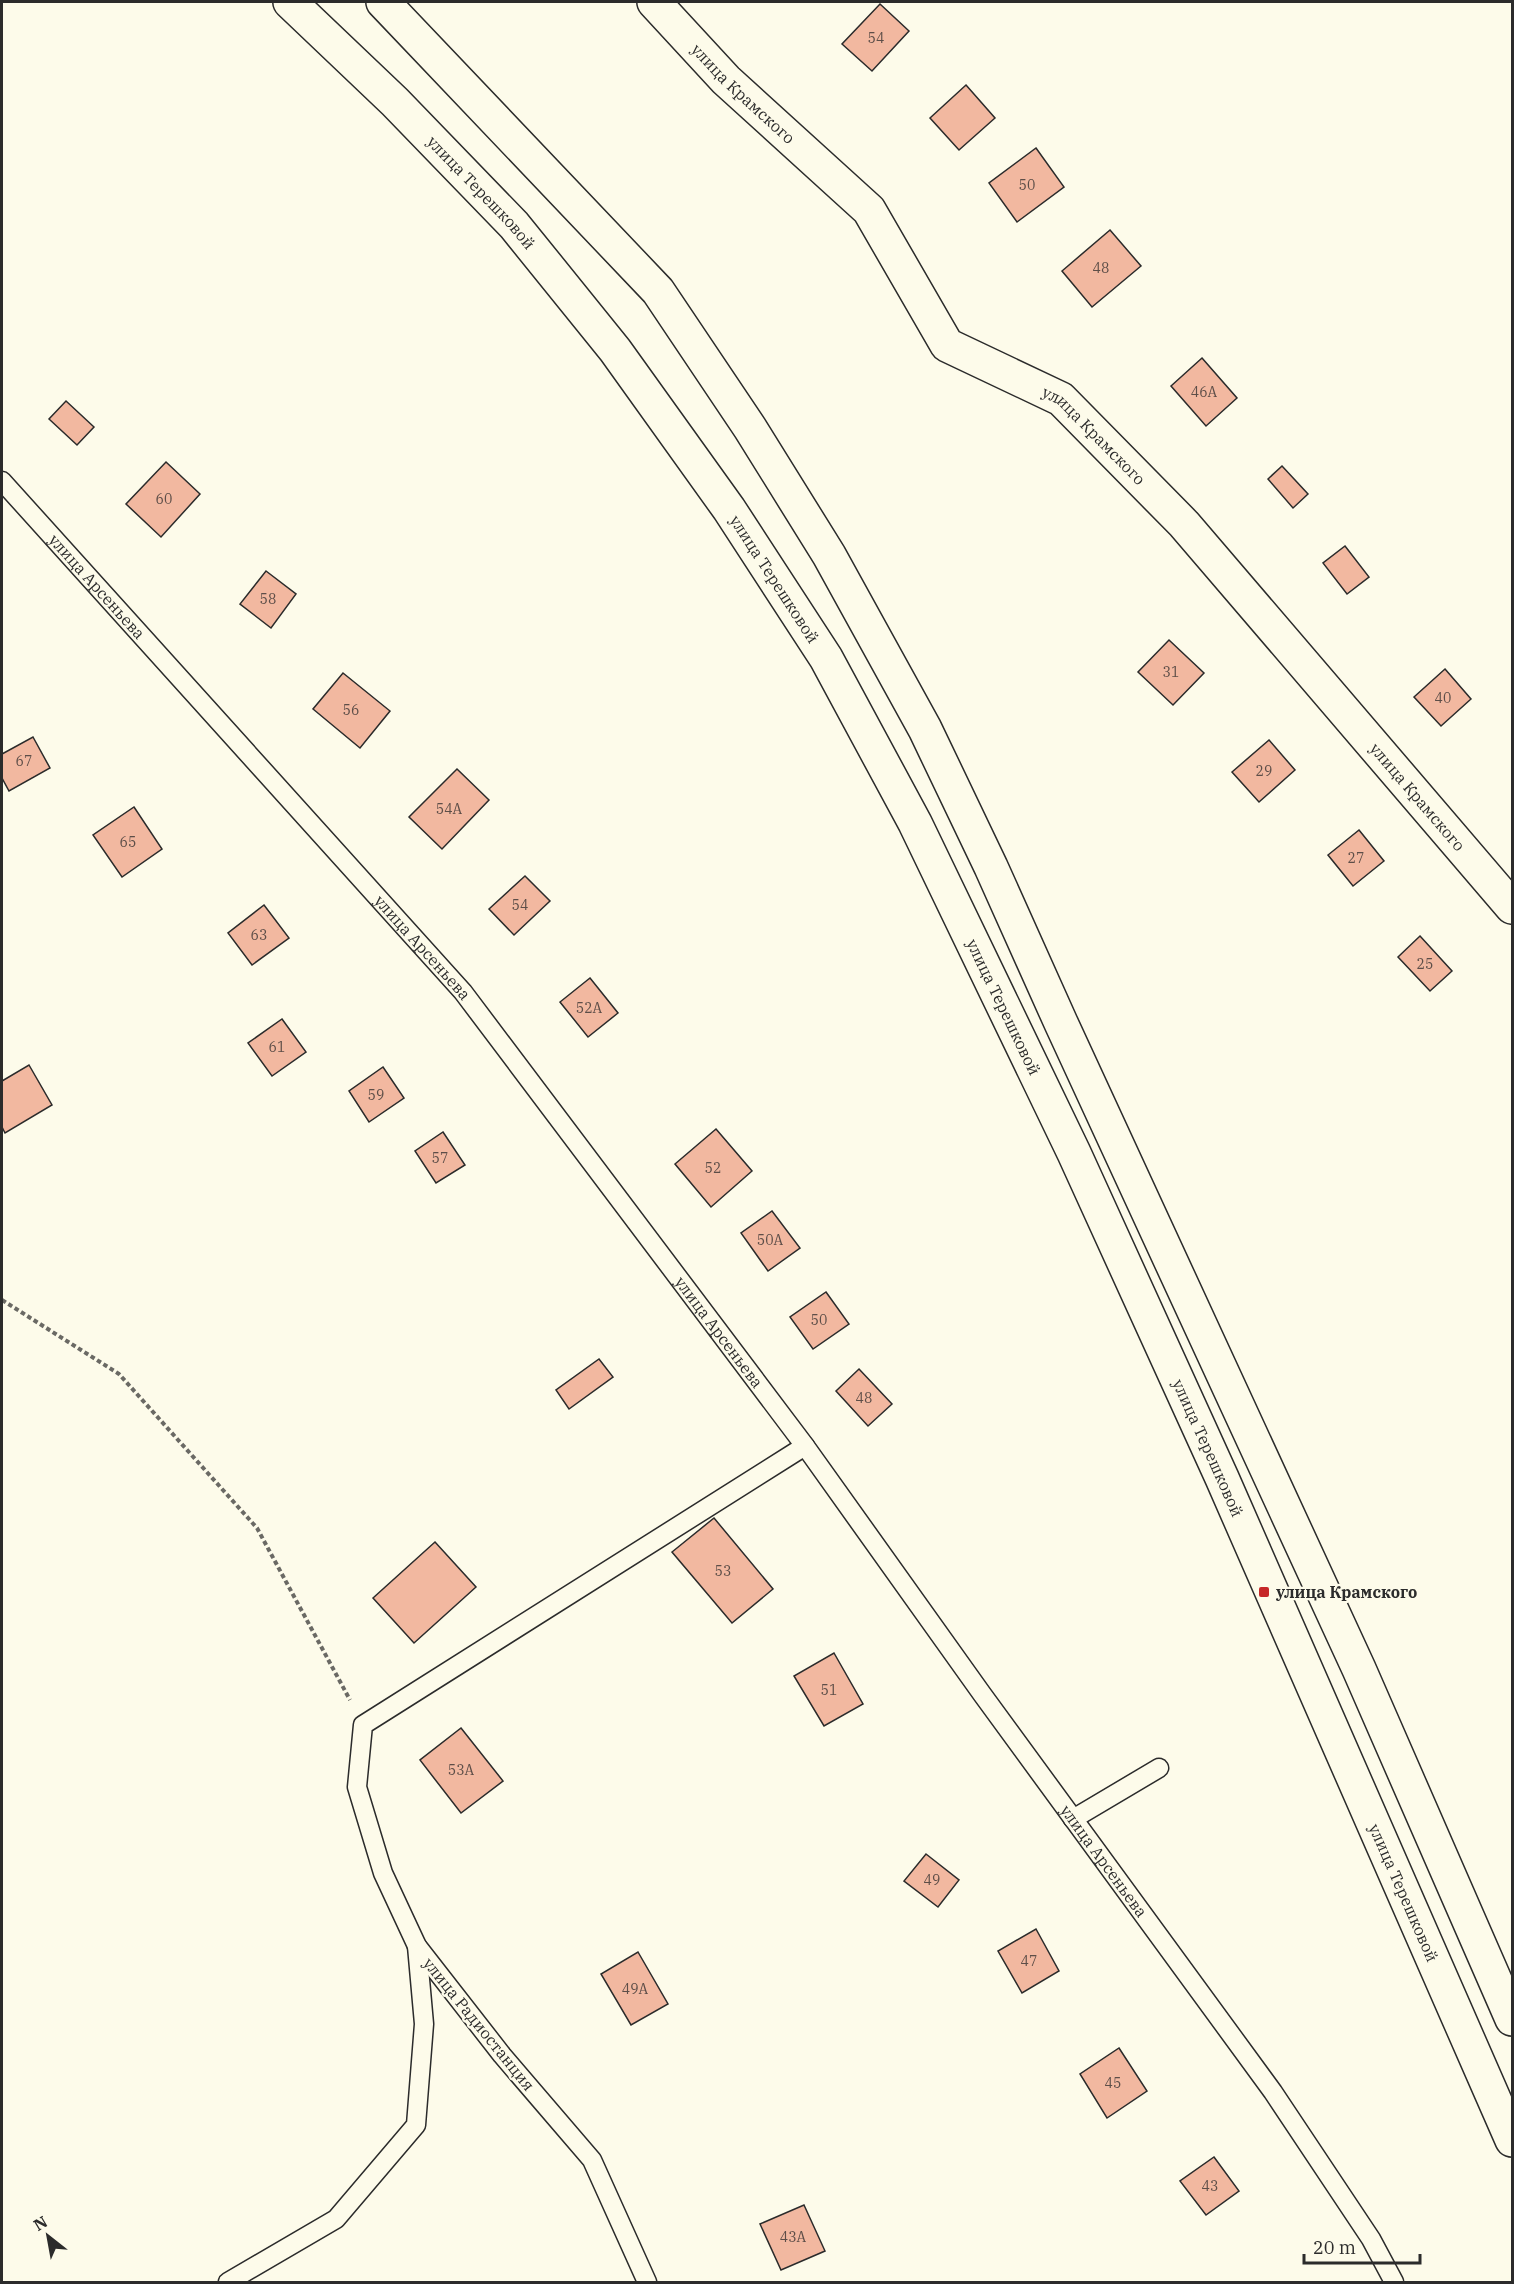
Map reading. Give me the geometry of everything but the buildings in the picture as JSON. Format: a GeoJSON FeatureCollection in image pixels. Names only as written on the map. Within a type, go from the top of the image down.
{"type":"FeatureCollection","features":[{"type":"Feature","properties":{"kind":"main road","name":"улица Терешковой"},"geometry":{"type":"LineString","coordinates":[[290,2],[395,102],[514,225],[615,350],[729,509],[826,658],[915,823],[1074,1153],[1222,1478],[1512,2140]]}},
{"type":"Feature","properties":{"kind":"main road"},"geometry":{"type":"LineString","coordinates":[[383,2],[658,291],[750,428],[829,555],[925,729],[991,867],[1359,1669],[1512,2019]]}},
{"type":"Feature","properties":{"kind":"main road","name":"улица Крамского"},"geometry":{"type":"LineString","coordinates":[[654,2],[726,80],[869,210],[946,345],[1061,399],[1185,524],[1512,908]]}},
{"type":"Feature","properties":{"kind":"lane","name":"улица Арсеньева"},"geometry":{"type":"LineString","coordinates":[[2,481],[463,992],[806,1446],[1073,1820],[1273,2092],[1371,2239],[1394,2283]]}},
{"type":"Feature","properties":{"kind":"lane"},"geometry":{"type":"LineString","coordinates":[[417,1946],[383,1873],[357,1787],[363,1725],[806,1446]]}},
{"type":"Feature","properties":{"kind":"lane"},"geometry":{"type":"LineString","coordinates":[[1073,1820],[1159,1768]]}},
{"type":"Feature","properties":{"kind":"lane","name":"улица Радиостанция"},"geometry":{"type":"LineString","coordinates":[[228,2283],[336,2218],[416,2125],[424,2024],[417,1946]]}},
{"type":"Feature","properties":{"kind":"lane","name":"улица Радиостанция"},"geometry":{"type":"LineString","coordinates":[[417,1946],[502,2055],[592,2160],[647,2283]]}},
{"type":"Feature","properties":{"kind":"path"},"geometry":{"type":"LineString","coordinates":[[2,1300],[119,1374],[257,1528],[363,1725]]}},
{"type":"Feature","properties":{"kind":"place","name":"улица Крамского"},"geometry":{"type":"Point","coordinates":[1264,1592]}}]}
